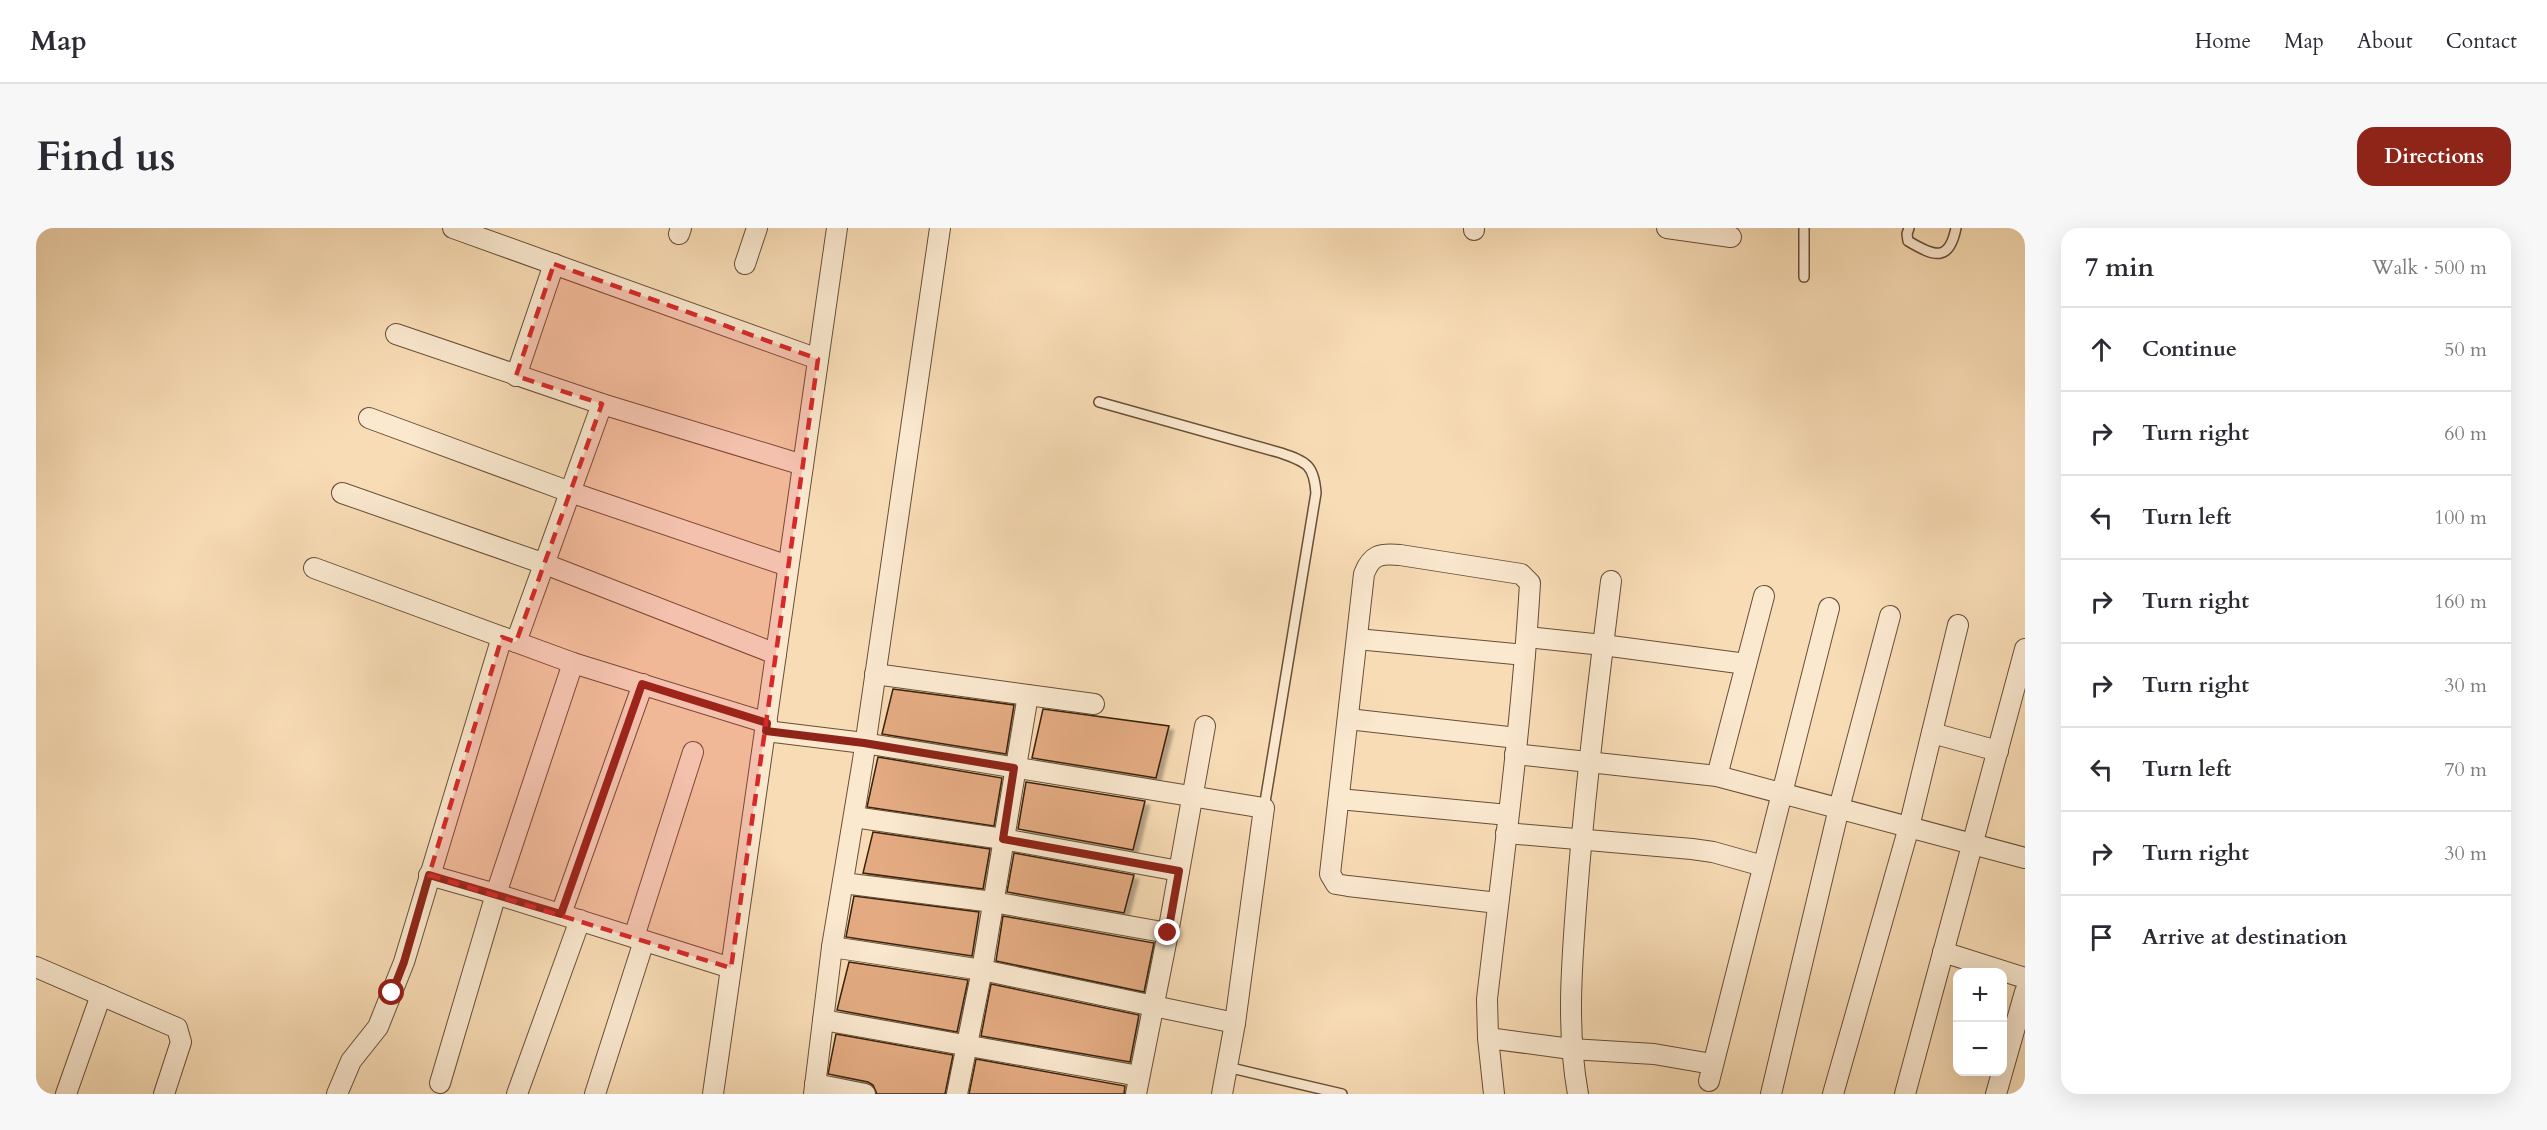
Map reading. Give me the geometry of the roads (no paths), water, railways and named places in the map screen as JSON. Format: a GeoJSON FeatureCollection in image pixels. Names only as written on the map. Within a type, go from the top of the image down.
{"type":"FeatureCollection","features":[{"type":"Feature","properties":{"kind":"street"},"geometry":{"type":"LineString","coordinates":[[453,228],[818,359]]}},
{"type":"Feature","properties":{"kind":"street"},"geometry":{"type":"LineString","coordinates":[[745,264],[758,228]]}},
{"type":"Feature","properties":{"kind":"street"},"geometry":{"type":"LineString","coordinates":[[713,1094],[837,228]]}},
{"type":"Feature","properties":{"kind":"street"},"geometry":{"type":"LineString","coordinates":[[865,1094],[814,1089],[832,947],[854,816],[940,228]]}},
{"type":"Feature","properties":{"kind":"street"},"geometry":{"type":"LineString","coordinates":[[1667,228],[1731,237]]}},
{"type":"Feature","properties":{"kind":"street"},"geometry":{"type":"LineString","coordinates":[[516,376],[554,264]]}},
{"type":"Feature","properties":{"kind":"street"},"geometry":{"type":"LineString","coordinates":[[396,334],[602,404],[803,465]]}},
{"type":"Feature","properties":{"kind":"street"},"geometry":{"type":"LineString","coordinates":[[337,1094],[351,1061],[378,1027],[404,962],[429,875],[509,639],[544,564],[602,404]]}},
{"type":"Feature","properties":{"kind":"street"},"geometry":{"type":"LineString","coordinates":[[369,418],[570,492],[788,566]]}},
{"type":"Feature","properties":{"kind":"street"},"geometry":{"type":"LineString","coordinates":[[342,493],[544,564],[776,654]]}},
{"type":"Feature","properties":{"kind":"street"},"geometry":{"type":"LineString","coordinates":[[1494,1094],[1488,1038],[1487,999],[1516,746],[1530,584],[1521,574],[1383,554],[1374,556],[1368,563],[1364,574],[1330,874],[1336,884],[1498,903]]}},
{"type":"Feature","properties":{"kind":"street"},"geometry":{"type":"LineString","coordinates":[[314,568],[573,663],[766,727],[1264,808],[1235,1023],[1222,1094]]}},
{"type":"Feature","properties":{"kind":"street"},"geometry":{"type":"LineString","coordinates":[[1578,1094],[1571,1049],[1572,964],[1581,840],[1611,581]]}},
{"type":"Feature","properties":{"kind":"street"},"geometry":{"type":"LineString","coordinates":[[1717,776],[1764,596]]}},
{"type":"Feature","properties":{"kind":"street"},"geometry":{"type":"LineString","coordinates":[[1488,1038],[1571,1049],[1631,1052],[1711,1073],[1829,608]]}},
{"type":"Feature","properties":{"kind":"street"},"geometry":{"type":"LineString","coordinates":[[1771,1094],[1839,808],[1890,616]]}},
{"type":"Feature","properties":{"kind":"street"},"geometry":{"type":"LineString","coordinates":[[1833,1094],[1909,827],[1958,625]]}},
{"type":"Feature","properties":{"kind":"street"},"geometry":{"type":"LineString","coordinates":[[1357,639],[1526,646],[1603,645],[1746,664]]}},
{"type":"Feature","properties":{"kind":"street"},"geometry":{"type":"LineString","coordinates":[[1905,1094],[1998,751],[2020,683],[2025,649]]}},
{"type":"Feature","properties":{"kind":"street"},"geometry":{"type":"LineString","coordinates":[[440,1083],[496,894],[573,663]]}},
{"type":"Feature","properties":{"kind":"street"},"geometry":{"type":"LineString","coordinates":[[874,674],[1094,704]]}},
{"type":"Feature","properties":{"kind":"street"},"geometry":{"type":"LineString","coordinates":[[561,914],[642,684]]}},
{"type":"Feature","properties":{"kind":"street"},"geometry":{"type":"LineString","coordinates":[[957,1094],[982,970],[1028,695]]}},
{"type":"Feature","properties":{"kind":"street"},"geometry":{"type":"LineString","coordinates":[[1348,719],[1516,746],[1589,762],[1717,776],[2025,858]]}},
{"type":"Feature","properties":{"kind":"street"},"geometry":{"type":"LineString","coordinates":[[823,1020],[967,1047],[1138,1085],[1205,726]]}},
{"type":"Feature","properties":{"kind":"street"},"geometry":{"type":"LineString","coordinates":[[1932,733],[1998,751]]}},
{"type":"Feature","properties":{"kind":"street"},"geometry":{"type":"LineString","coordinates":[[595,1094],[693,752]]}},
{"type":"Feature","properties":{"kind":"street"},"geometry":{"type":"LineString","coordinates":[[1339,799],[1507,824],[1581,840],[1713,852],[1763,866]]}},
{"type":"Feature","properties":{"kind":"street"},"geometry":{"type":"LineString","coordinates":[[854,816],[1003,839],[1179,871]]}},
{"type":"Feature","properties":{"kind":"street"},"geometry":{"type":"LineString","coordinates":[[429,875],[731,968]]}},
{"type":"Feature","properties":{"kind":"street"},"geometry":{"type":"LineString","coordinates":[[843,883],[993,902],[1168,933]]}},
{"type":"Feature","properties":{"kind":"street"},"geometry":{"type":"LineString","coordinates":[[517,1094],[580,920]]}},
{"type":"Feature","properties":{"kind":"street"},"geometry":{"type":"LineString","coordinates":[[832,947],[982,970],[1235,1023]]}},
{"type":"Feature","properties":{"kind":"street"},"geometry":{"type":"LineString","coordinates":[[1943,952],[2025,978]]}},
{"type":"Feature","properties":{"kind":"street"},"geometry":{"type":"LineString","coordinates":[[36,967],[177,1028],[181,1042],[164,1094]]}},
{"type":"Feature","properties":{"kind":"street"},"geometry":{"type":"LineString","coordinates":[[1996,1094],[2025,992]]}},
{"type":"Feature","properties":{"kind":"street"},"geometry":{"type":"LineString","coordinates":[[66,1094],[100,995]]}},
{"type":"Feature","properties":{"kind":"lane"},"geometry":{"type":"LineString","coordinates":[[1804,228],[1804,277]]}},
{"type":"Feature","properties":{"kind":"lane"},"geometry":{"type":"LineString","coordinates":[[1909,228],[1908,241],[1938,254],[1946,252],[1952,246],[1956,228]]}},
{"type":"Feature","properties":{"kind":"lane"},"geometry":{"type":"LineString","coordinates":[[1099,402],[1281,453],[1304,461],[1314,475],[1316,493],[1264,808]]}},
{"type":"Feature","properties":{"kind":"lane"},"geometry":{"type":"LineString","coordinates":[[1227,1067],[1342,1094]]}}]}
